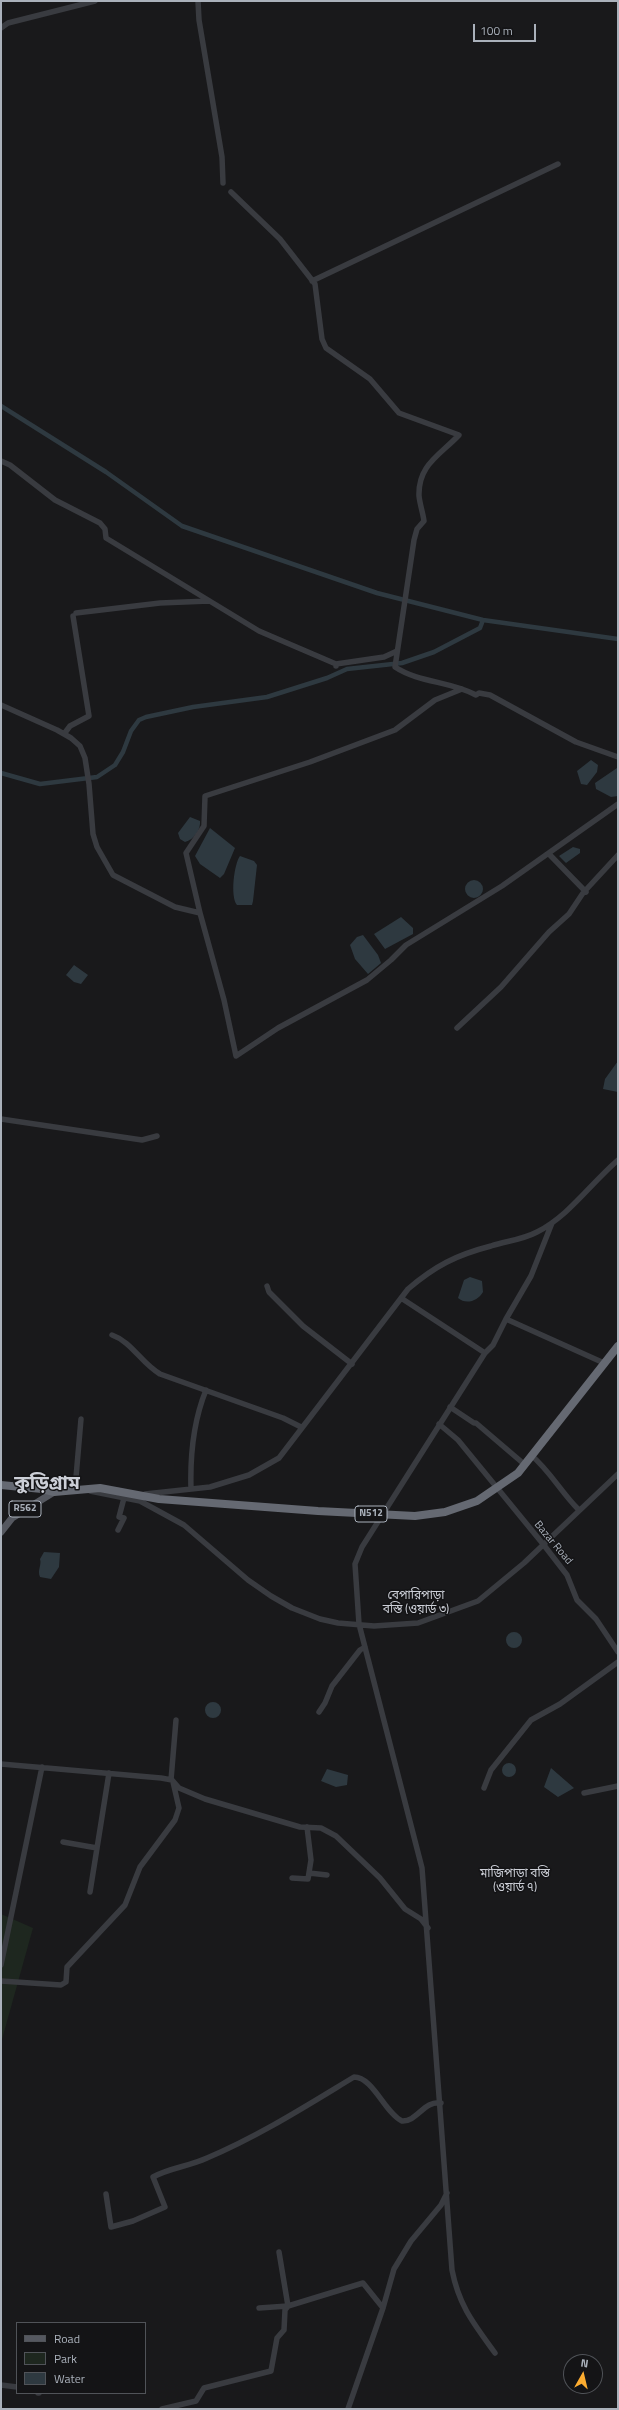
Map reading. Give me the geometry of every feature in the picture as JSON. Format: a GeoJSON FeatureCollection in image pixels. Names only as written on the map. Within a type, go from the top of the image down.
{"type":"FeatureCollection","features":[{"type":"Feature","properties":{"kind":"highway","name":"N512"},"geometry":{"type":"LineString","coordinates":[[54,1492],[100,1488],[159,1499],[415,1516],[445,1512],[477,1501],[518,1473],[604,1363],[617,1349]]}},
{"type":"Feature","properties":{"kind":"highway"},"geometry":{"type":"LineString","coordinates":[[1,1485],[42,1489],[54,1492]]}},
{"type":"Feature","properties":{"kind":"main road","name":"R562"},"geometry":{"type":"LineString","coordinates":[[1,1532],[12,1518],[54,1492]]}},
{"type":"Feature","properties":{"kind":"street"},"geometry":{"type":"LineString","coordinates":[[1,28],[8,23],[95,1]]}},
{"type":"Feature","properties":{"kind":"street"},"geometry":{"type":"LineString","coordinates":[[198,1],[199,20],[222,157],[223,183]]}},
{"type":"Feature","properties":{"kind":"street"},"geometry":{"type":"LineString","coordinates":[[312,281],[558,164]]}},
{"type":"Feature","properties":{"kind":"street"},"geometry":{"type":"LineString","coordinates":[[231,192],[280,240],[315,284],[322,339],[326,348],[370,379],[399,413],[459,435],[422,472],[419,497],[424,521],[417,529],[414,540],[395,667],[413,676],[462,689],[476,695],[479,693],[487,694],[503,701],[576,742],[618,757]]}},
{"type":"Feature","properties":{"kind":"street"},"geometry":{"type":"LineString","coordinates":[[1,461],[10,465],[55,500],[100,523],[105,529],[106,538],[259,631],[335,666],[384,657],[397,651]]}},
{"type":"Feature","properties":{"kind":"street"},"geometry":{"type":"LineString","coordinates":[[64,734],[70,726],[89,716],[75,615],[160,603],[209,600]]}},
{"type":"Feature","properties":{"kind":"street"},"geometry":{"type":"LineString","coordinates":[[462,689],[435,700],[396,730],[310,762],[205,796],[204,826],[186,853],[200,913],[227,1012],[236,1056],[278,1028],[367,980],[392,960],[406,946],[444,924],[549,854],[618,804]]}},
{"type":"Feature","properties":{"kind":"street"},"geometry":{"type":"LineString","coordinates":[[1,706],[64,734],[80,746],[89,784],[93,834],[97,847],[113,875],[174,907],[200,913]]}},
{"type":"Feature","properties":{"kind":"street"},"geometry":{"type":"LineString","coordinates":[[549,854],[586,892]]}},
{"type":"Feature","properties":{"kind":"street"},"geometry":{"type":"LineString","coordinates":[[457,1028],[501,987],[544,938],[569,914],[575,903],[618,855]]}},
{"type":"Feature","properties":{"kind":"street"},"geometry":{"type":"LineString","coordinates":[[1,1119],[142,1140],[157,1136]]}},
{"type":"Feature","properties":{"kind":"street"},"geometry":{"type":"LineString","coordinates":[[141,1495],[210,1487],[249,1475],[279,1458],[301,1427],[352,1364],[408,1289],[429,1270],[451,1260],[490,1246],[522,1239],[552,1224],[618,1160]]}},
{"type":"Feature","properties":{"kind":"street"},"geometry":{"type":"LineString","coordinates":[[495,2353],[465,2311],[457,2293],[451,2261],[441,2103],[422,1868],[416,1850],[359,1624],[355,1564],[362,1547],[439,1424],[485,1353],[493,1345],[531,1276],[552,1224]]}},
{"type":"Feature","properties":{"kind":"street"},"geometry":{"type":"LineString","coordinates":[[267,1286],[268,1292],[303,1326],[352,1364]]}},
{"type":"Feature","properties":{"kind":"street"},"geometry":{"type":"LineString","coordinates":[[401,1298],[485,1353]]}},
{"type":"Feature","properties":{"kind":"street"},"geometry":{"type":"LineString","coordinates":[[506,1319],[604,1363]]}},
{"type":"Feature","properties":{"kind":"street"},"geometry":{"type":"LineString","coordinates":[[112,1335],[127,1342],[152,1369],[283,1418],[301,1427]]}},
{"type":"Feature","properties":{"kind":"street"},"geometry":{"type":"LineString","coordinates":[[191,1489],[192,1444],[200,1404],[206,1390]]}},
{"type":"Feature","properties":{"kind":"street"},"geometry":{"type":"LineString","coordinates":[[450,1407],[476,1423],[524,1464]]}},
{"type":"Feature","properties":{"kind":"street"},"geometry":{"type":"LineString","coordinates":[[81,1419],[75,1489],[140,1501],[184,1525],[248,1580],[292,1608],[320,1619],[374,1626],[418,1623],[478,1601],[524,1563],[578,1509],[618,1474]]}},
{"type":"Feature","properties":{"kind":"street","name":"Bazar Road"},"geometry":{"type":"LineString","coordinates":[[439,1424],[458,1440],[543,1544],[567,1575],[576,1600],[596,1619],[618,1652]]}},
{"type":"Feature","properties":{"kind":"street"},"geometry":{"type":"LineString","coordinates":[[531,1455],[544,1466],[564,1495],[578,1509]]}},
{"type":"Feature","properties":{"kind":"street"},"geometry":{"type":"LineString","coordinates":[[118,1530],[124,1518],[119,1517],[124,1498]]}},
{"type":"Feature","properties":{"kind":"street"},"geometry":{"type":"LineString","coordinates":[[319,1712],[325,1703],[332,1686],[360,1650],[365,1646]]}},
{"type":"Feature","properties":{"kind":"street"},"geometry":{"type":"LineString","coordinates":[[484,1788],[491,1770],[531,1720],[560,1704],[618,1662]]}},
{"type":"Feature","properties":{"kind":"street"},"geometry":{"type":"LineString","coordinates":[[1,1981],[62,1984],[66,1982],[67,1967],[125,1905],[140,1867],[175,1820],[179,1808],[171,1780],[176,1720]]}},
{"type":"Feature","properties":{"kind":"street"},"geometry":{"type":"LineString","coordinates":[[1,1764],[171,1780],[179,1788],[205,1799],[300,1827],[321,1828],[336,1836],[380,1878],[405,1909],[421,1919],[428,1928]]}},
{"type":"Feature","properties":{"kind":"street"},"geometry":{"type":"LineString","coordinates":[[1,1965],[42,1768]]}},
{"type":"Feature","properties":{"kind":"street"},"geometry":{"type":"LineString","coordinates":[[90,1892],[109,1773]]}},
{"type":"Feature","properties":{"kind":"street"},"geometry":{"type":"LineString","coordinates":[[584,1793],[618,1786]]}},
{"type":"Feature","properties":{"kind":"street"},"geometry":{"type":"LineString","coordinates":[[292,1878],[304,1880],[308,1879],[311,1860],[307,1827]]}},
{"type":"Feature","properties":{"kind":"street"},"geometry":{"type":"LineString","coordinates":[[63,1842],[97,1848]]}},
{"type":"Feature","properties":{"kind":"street"},"geometry":{"type":"LineString","coordinates":[[309,1873],[327,1875]]}},
{"type":"Feature","properties":{"kind":"street"},"geometry":{"type":"LineString","coordinates":[[106,2194],[112,2227],[133,2221],[165,2207],[153,2177],[208,2158],[258,2133],[354,2077],[362,2078],[384,2105],[402,2121],[408,2121],[428,2105],[441,2103]]}},
{"type":"Feature","properties":{"kind":"street"},"geometry":{"type":"LineString","coordinates":[[348,2409],[384,2308],[394,2269],[411,2241],[441,2204],[447,2193]]}},
{"type":"Feature","properties":{"kind":"street"},"geometry":{"type":"LineString","coordinates":[[162,2409],[196,2401],[204,2388],[271,2371],[278,2338],[284,2330],[285,2310],[288,2306],[279,2252]]}},
{"type":"Feature","properties":{"kind":"street"},"geometry":{"type":"LineString","coordinates":[[259,2308],[288,2306],[363,2283],[384,2308]]}},
{"type":"Feature","properties":{"kind":"street"},"geometry":{"type":"LineString","coordinates":[[1,2385],[16,2387]]}},
{"type":"Feature","properties":{"kind":"green space"},"geometry":{"type":"Polygon","coordinates":[[[1,1914],[33,1928],[1,2043],[1,1914]]]}},
{"type":"Feature","properties":{"kind":"water"},"geometry":{"type":"Polygon","coordinates":[[[591,760],[598,765],[597,772],[587,785],[581,784],[577,771],[591,760]]]}},
{"type":"Feature","properties":{"kind":"water"},"geometry":{"type":"Polygon","coordinates":[[[617,768],[618,796],[611,797],[596,789],[595,783],[617,768]]]}},
{"type":"Feature","properties":{"kind":"water"},"geometry":{"type":"Polygon","coordinates":[[[190,817],[200,821],[200,824],[194,837],[185,842],[180,839],[178,833],[190,817]]]}},
{"type":"Feature","properties":{"kind":"water"},"geometry":{"type":"Polygon","coordinates":[[[210,828],[235,848],[224,874],[220,878],[200,864],[195,856],[210,828]]]}},
{"type":"Feature","properties":{"kind":"water"},"geometry":{"type":"Polygon","coordinates":[[[573,847],[580,849],[580,853],[566,863],[559,856],[573,847]]]}},
{"type":"Feature","properties":{"kind":"water"},"geometry":{"type":"Polygon","coordinates":[[[240,856],[254,861],[257,865],[252,905],[237,905],[235,901],[233,888],[236,866],[240,856]]]}},
{"type":"Feature","properties":{"kind":"water"},"geometry":{"type":"Polygon","coordinates":[[[470,880],[478,880],[483,885],[481,896],[478,898],[470,898],[465,893],[465,885],[470,880]]]}},
{"type":"Feature","properties":{"kind":"water"},"geometry":{"type":"Polygon","coordinates":[[[401,917],[413,928],[413,934],[385,949],[374,934],[401,917]]]}},
{"type":"Feature","properties":{"kind":"water"},"geometry":{"type":"Polygon","coordinates":[[[363,935],[378,955],[381,963],[368,974],[355,959],[350,945],[357,937],[363,935]]]}},
{"type":"Feature","properties":{"kind":"water"},"geometry":{"type":"Polygon","coordinates":[[[74,965],[88,975],[81,984],[74,982],[66,975],[74,965]]]}},
{"type":"Feature","properties":{"kind":"water"},"geometry":{"type":"Polygon","coordinates":[[[618,1061],[618,1092],[603,1089],[605,1079],[618,1061]]]}},
{"type":"Feature","properties":{"kind":"water"},"geometry":{"type":"Polygon","coordinates":[[[470,1277],[482,1281],[483,1292],[475,1300],[468,1302],[458,1298],[464,1280],[470,1277]]]}},
{"type":"Feature","properties":{"kind":"water"},"geometry":{"type":"Polygon","coordinates":[[[44,1552],[60,1553],[59,1567],[51,1579],[40,1577],[39,1574],[40,1559],[44,1552]]]}},
{"type":"Feature","properties":{"kind":"water"},"geometry":{"type":"Polygon","coordinates":[[[514,1632],[521,1637],[522,1640],[517,1647],[514,1648],[507,1643],[506,1640],[511,1633],[514,1632]]]}},
{"type":"Feature","properties":{"kind":"water"},"geometry":{"type":"Polygon","coordinates":[[[213,1702],[219,1704],[221,1710],[219,1716],[213,1718],[207,1716],[205,1710],[207,1704],[213,1702]]]}},
{"type":"Feature","properties":{"kind":"water"},"geometry":{"type":"Polygon","coordinates":[[[506,1763],[512,1763],[516,1767],[516,1773],[512,1777],[506,1777],[502,1773],[502,1767],[506,1763]]]}},
{"type":"Feature","properties":{"kind":"water"},"geometry":{"type":"Polygon","coordinates":[[[551,1768],[574,1788],[558,1797],[544,1787],[551,1768]]]}},
{"type":"Feature","properties":{"kind":"water"},"geometry":{"type":"Polygon","coordinates":[[[327,1769],[348,1775],[347,1785],[336,1787],[321,1781],[327,1769]]]}},
{"type":"Feature","properties":{"kind":"waterway"},"geometry":{"type":"LineString","coordinates":[[1,406],[106,472],[182,526],[377,593],[483,620],[618,639]]}},
{"type":"Feature","properties":{"kind":"waterway"},"geometry":{"type":"LineString","coordinates":[[1,773],[40,784],[97,777],[115,765],[123,752],[131,731],[139,720],[146,717],[193,707],[267,697],[327,678],[347,669],[402,663],[434,652],[480,628],[483,620]]}},
{"type":"Feature","properties":{"kind":"district","name":"কুড়িগ্রাম"},"geometry":{"type":"Point","coordinates":[47,1484]}},
{"type":"Feature","properties":{"kind":"district","name":"বেপারিপাড়া বস্তি (ওয়ার্ড ৩)"},"geometry":{"type":"Point","coordinates":[416,1603]}},
{"type":"Feature","properties":{"kind":"district","name":"মাজিপাড়া বস্তি (ওয়ার্ড ৭)"},"geometry":{"type":"Point","coordinates":[515,1881]}}]}
